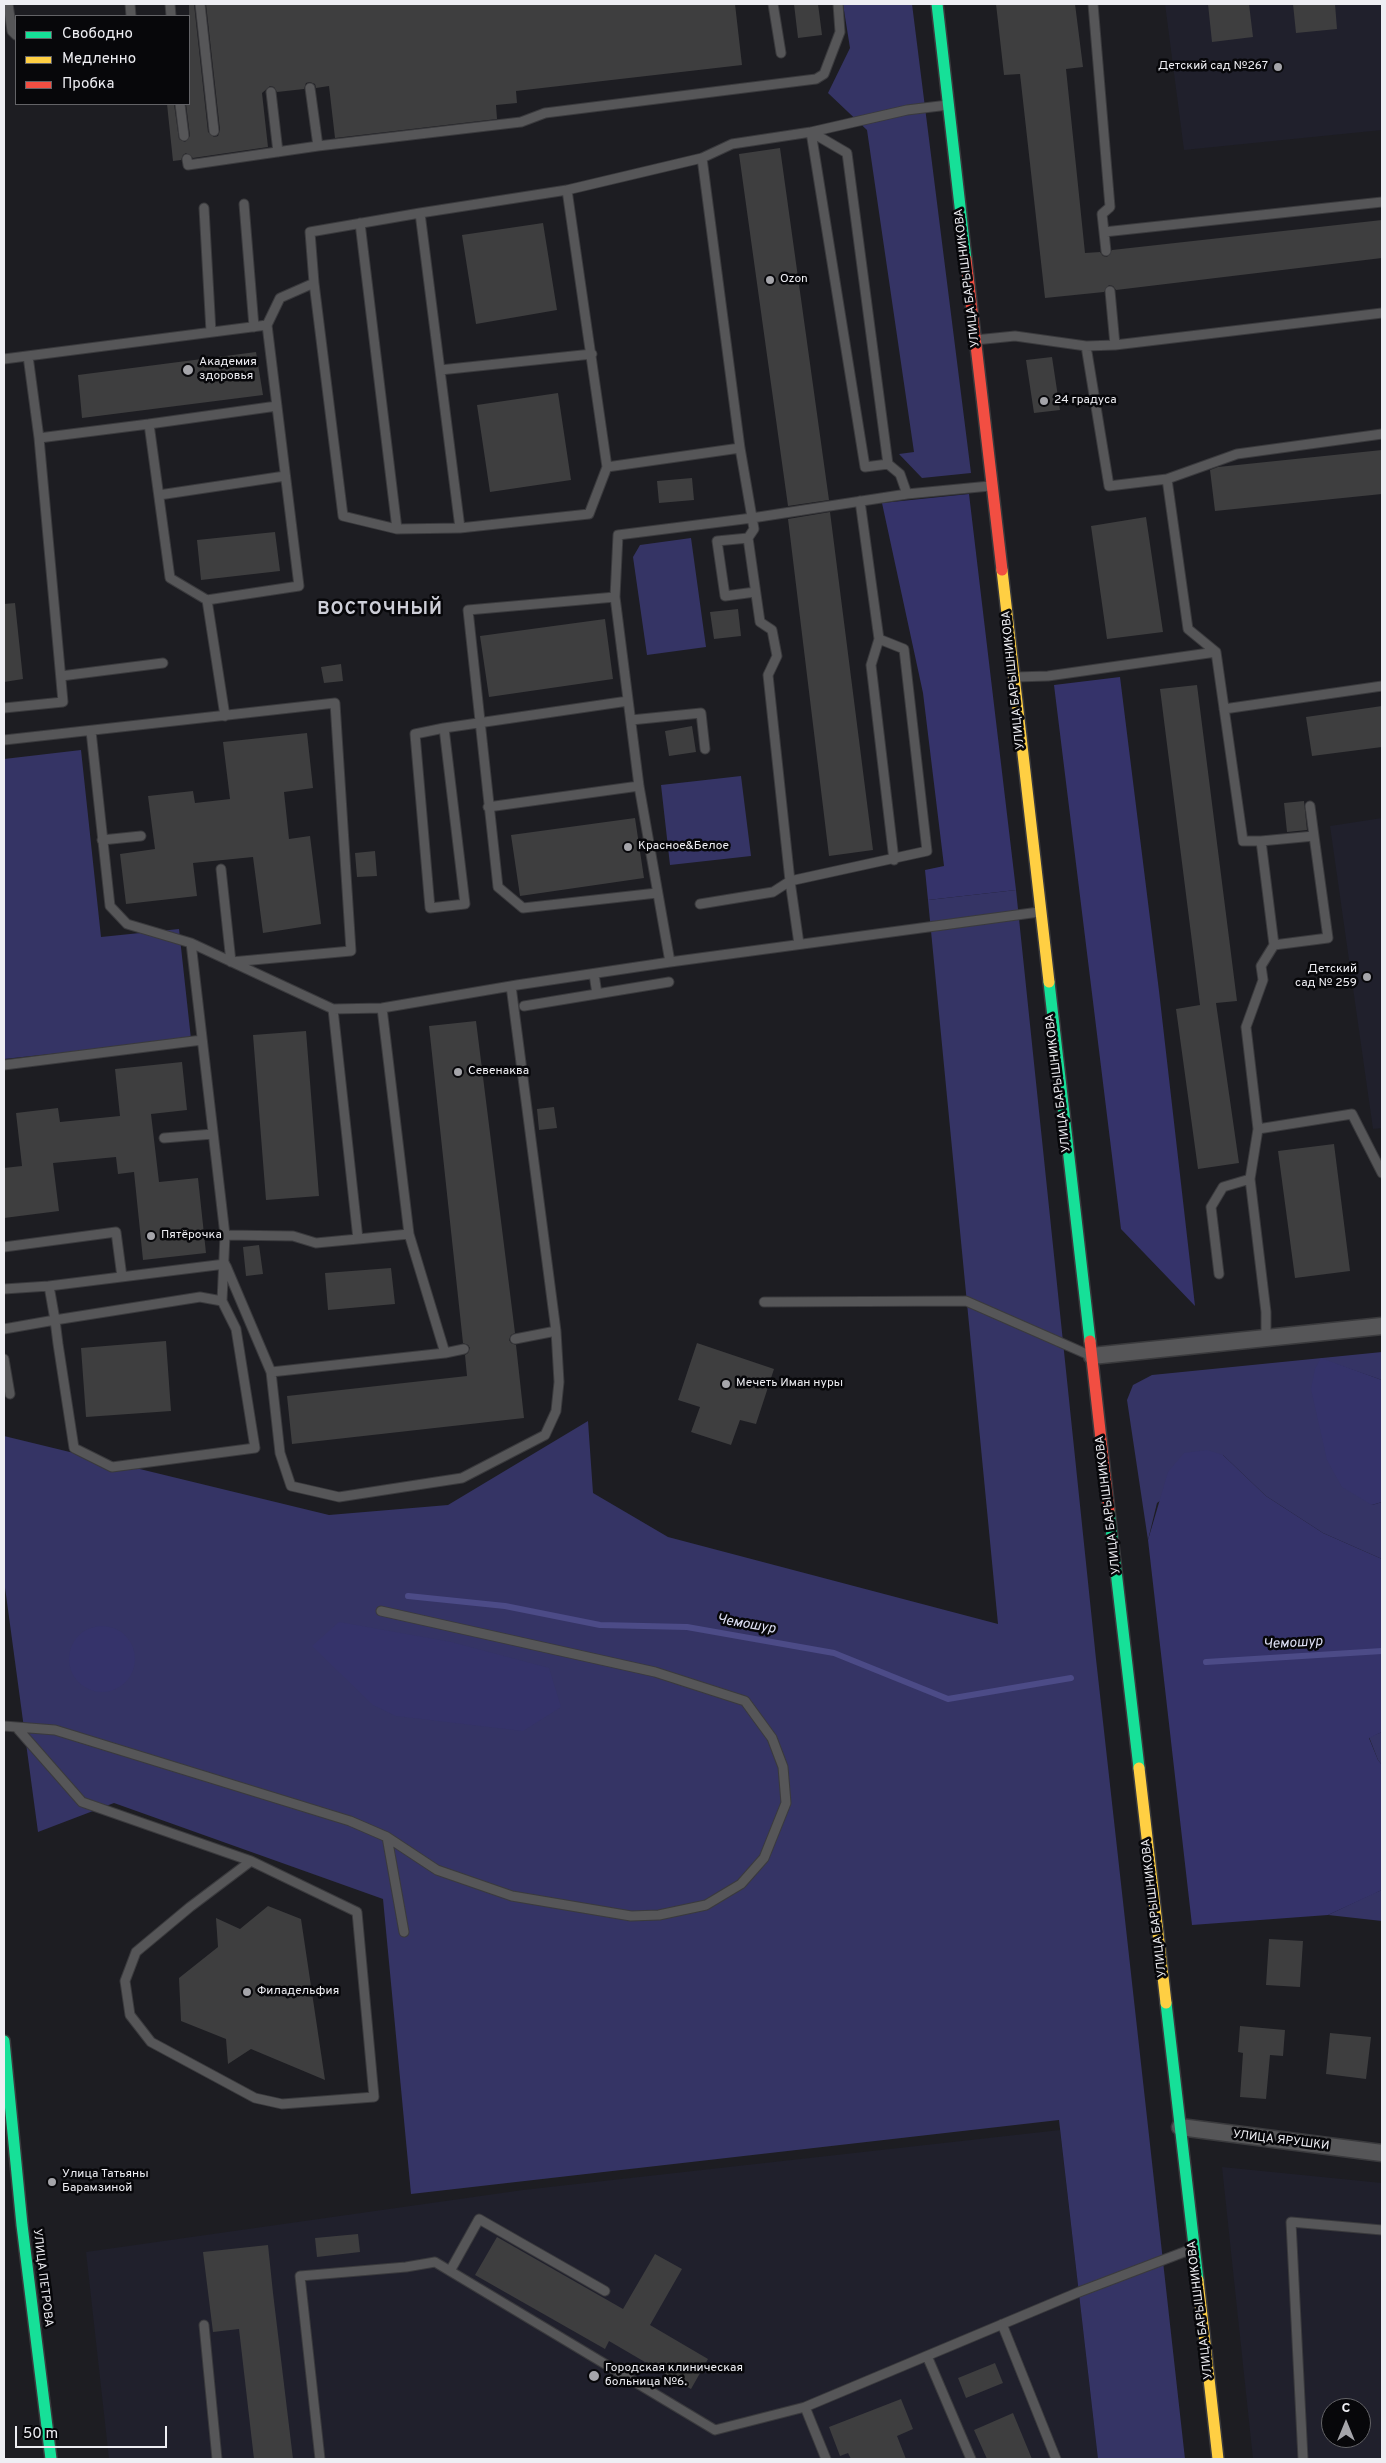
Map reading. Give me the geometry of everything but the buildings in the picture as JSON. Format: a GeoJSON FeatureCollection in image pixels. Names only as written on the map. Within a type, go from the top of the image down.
{"type":"FeatureCollection","features":[{"type":"Feature","properties":{"kind":"street","name":"УЛИЦА БАРЫШНИКОВА"},"geometry":{"type":"LineString","coordinates":[[937,4],[993,486],[1039,912],[1092,1356],[1218,2459]]}},
{"type":"Feature","properties":{"kind":"street"},"geometry":{"type":"LineString","coordinates":[[1092,1356],[1382,1326]]}},
{"type":"Feature","properties":{"kind":"street","name":"УЛИЦА ПЕТРОВА"},"geometry":{"type":"LineString","coordinates":[[4,2041],[8,2107],[51,2459]]}},
{"type":"Feature","properties":{"kind":"street","name":"УЛИЦА ЯРУШКИ"},"geometry":{"type":"LineString","coordinates":[[1180,2128],[1382,2153]]}},
{"type":"Feature","properties":{"kind":"lane"},"geometry":{"type":"LineString","coordinates":[[8,4],[12,31],[15,34]]}},
{"type":"Feature","properties":{"kind":"lane"},"geometry":{"type":"LineString","coordinates":[[200,4],[214,131]]}},
{"type":"Feature","properties":{"kind":"lane"},"geometry":{"type":"LineString","coordinates":[[773,4],[781,53]]}},
{"type":"Feature","properties":{"kind":"lane"},"geometry":{"type":"LineString","coordinates":[[187,160],[188,165],[318,146],[521,122],[545,113],[816,79],[824,74],[840,32],[838,4]]}},
{"type":"Feature","properties":{"kind":"lane"},"geometry":{"type":"LineString","coordinates":[[1093,4],[1110,207],[1102,214],[1106,251]]}},
{"type":"Feature","properties":{"kind":"lane"},"geometry":{"type":"LineString","coordinates":[[310,88],[318,146]]}},
{"type":"Feature","properties":{"kind":"lane"},"geometry":{"type":"LineString","coordinates":[[271,92],[278,152]]}},
{"type":"Feature","properties":{"kind":"lane"},"geometry":{"type":"LineString","coordinates":[[180,105],[184,136]]}},
{"type":"Feature","properties":{"kind":"lane"},"geometry":{"type":"LineString","coordinates":[[567,190],[607,467],[589,514],[460,528],[397,529],[343,516],[314,282],[310,232],[360,222],[567,190],[702,158],[732,144],[812,132],[907,110],[948,105]]}},
{"type":"Feature","properties":{"kind":"lane"},"geometry":{"type":"LineString","coordinates":[[812,132],[847,153],[888,464],[900,474],[907,494]]}},
{"type":"Feature","properties":{"kind":"lane"},"geometry":{"type":"LineString","coordinates":[[812,132],[865,467],[888,464]]}},
{"type":"Feature","properties":{"kind":"lane"},"geometry":{"type":"LineString","coordinates":[[702,158],[740,448],[754,528],[748,538],[755,592],[760,622],[772,630],[777,656],[768,675],[790,881],[799,944]]}},
{"type":"Feature","properties":{"kind":"lane"},"geometry":{"type":"LineString","coordinates":[[1104,232],[1382,202]]}},
{"type":"Feature","properties":{"kind":"lane"},"geometry":{"type":"LineString","coordinates":[[244,204],[254,327]]}},
{"type":"Feature","properties":{"kind":"lane"},"geometry":{"type":"LineString","coordinates":[[204,208],[211,332]]}},
{"type":"Feature","properties":{"kind":"lane"},"geometry":{"type":"LineString","coordinates":[[420,213],[460,528]]}},
{"type":"Feature","properties":{"kind":"lane"},"geometry":{"type":"LineString","coordinates":[[360,222],[397,529]]}},
{"type":"Feature","properties":{"kind":"lane"},"geometry":{"type":"LineString","coordinates":[[149,424],[170,578],[207,600],[299,586],[267,325],[280,298],[314,282]]}},
{"type":"Feature","properties":{"kind":"lane"},"geometry":{"type":"LineString","coordinates":[[1110,291],[1115,345]]}},
{"type":"Feature","properties":{"kind":"lane"},"geometry":{"type":"LineString","coordinates":[[975,340],[1014,336],[1086,346],[1115,345],[1382,314]]}},
{"type":"Feature","properties":{"kind":"lane"},"geometry":{"type":"LineString","coordinates":[[4,359],[267,325]]}},
{"type":"Feature","properties":{"kind":"lane"},"geometry":{"type":"LineString","coordinates":[[1086,346],[1109,486],[1167,479],[1237,454],[1382,434]]}},
{"type":"Feature","properties":{"kind":"lane"},"geometry":{"type":"LineString","coordinates":[[440,370],[592,354]]}},
{"type":"Feature","properties":{"kind":"lane"},"geometry":{"type":"LineString","coordinates":[[4,708],[63,702],[39,438],[28,356]]}},
{"type":"Feature","properties":{"kind":"lane"},"geometry":{"type":"LineString","coordinates":[[39,438],[277,406]]}},
{"type":"Feature","properties":{"kind":"lane"},"geometry":{"type":"LineString","coordinates":[[607,467],[740,448]]}},
{"type":"Feature","properties":{"kind":"lane"},"geometry":{"type":"LineString","coordinates":[[159,495],[285,476]]}},
{"type":"Feature","properties":{"kind":"lane"},"geometry":{"type":"LineString","coordinates":[[1167,479],[1188,628],[1216,652],[1243,841],[1314,836]]}},
{"type":"Feature","properties":{"kind":"lane"},"geometry":{"type":"LineString","coordinates":[[670,962],[639,786],[615,597],[618,535],[752,518],[907,494],[993,486]]}},
{"type":"Feature","properties":{"kind":"lane"},"geometry":{"type":"LineString","coordinates":[[860,501],[879,639],[871,665],[894,860]]}},
{"type":"Feature","properties":{"kind":"lane"},"geometry":{"type":"LineString","coordinates":[[748,538],[717,541],[725,596],[755,592]]}},
{"type":"Feature","properties":{"kind":"lane"},"geometry":{"type":"LineString","coordinates":[[615,597],[468,610],[498,887],[523,908],[657,893]]}},
{"type":"Feature","properties":{"kind":"lane"},"geometry":{"type":"LineString","coordinates":[[207,600],[225,716]]}},
{"type":"Feature","properties":{"kind":"lane"},"geometry":{"type":"LineString","coordinates":[[700,904],[773,892],[790,881],[894,860],[928,851],[904,649],[879,639]]}},
{"type":"Feature","properties":{"kind":"lane"},"geometry":{"type":"LineString","coordinates":[[1014,677],[1048,676],[1216,652]]}},
{"type":"Feature","properties":{"kind":"lane"},"geometry":{"type":"LineString","coordinates":[[61,676],[163,663]]}},
{"type":"Feature","properties":{"kind":"lane"},"geometry":{"type":"LineString","coordinates":[[1224,709],[1382,686]]}},
{"type":"Feature","properties":{"kind":"lane"},"geometry":{"type":"LineString","coordinates":[[444,728],[465,904],[430,908],[415,734],[444,728],[628,701]]}},
{"type":"Feature","properties":{"kind":"lane"},"geometry":{"type":"LineString","coordinates":[[4,740],[335,703],[351,952],[231,962]]}},
{"type":"Feature","properties":{"kind":"lane"},"geometry":{"type":"LineString","coordinates":[[631,720],[701,713],[705,749]]}},
{"type":"Feature","properties":{"kind":"lane"},"geometry":{"type":"LineString","coordinates":[[91,730],[110,906],[127,924],[191,943],[333,1009],[382,1008],[670,962],[1039,912]]}},
{"type":"Feature","properties":{"kind":"lane"},"geometry":{"type":"LineString","coordinates":[[488,808],[639,786]]}},
{"type":"Feature","properties":{"kind":"lane"},"geometry":{"type":"LineString","coordinates":[[1274,945],[1328,938],[1310,806]]}},
{"type":"Feature","properties":{"kind":"lane"},"geometry":{"type":"LineString","coordinates":[[102,840],[141,836]]}},
{"type":"Feature","properties":{"kind":"lane"},"geometry":{"type":"LineString","coordinates":[[1261,841],[1274,945],[1261,966],[1263,980],[1246,1027],[1258,1129],[1250,1179],[1266,1312],[1266,1338]]}},
{"type":"Feature","properties":{"kind":"lane"},"geometry":{"type":"LineString","coordinates":[[220,870],[231,962]]}},
{"type":"Feature","properties":{"kind":"lane"},"geometry":{"type":"LineString","coordinates":[[49,1286],[74,1448],[112,1467],[255,1448],[236,1329],[222,1301],[225,1235],[191,943]]}},
{"type":"Feature","properties":{"kind":"lane"},"geometry":{"type":"LineString","coordinates":[[594,974],[597,994]]}},
{"type":"Feature","properties":{"kind":"lane"},"geometry":{"type":"LineString","coordinates":[[524,1006],[669,982]]}},
{"type":"Feature","properties":{"kind":"lane"},"geometry":{"type":"LineString","coordinates":[[225,1264],[271,1372],[280,1453],[291,1486],[339,1497],[462,1478],[545,1435],[556,1411],[559,1382],[556,1331],[511,986]]}},
{"type":"Feature","properties":{"kind":"lane"},"geometry":{"type":"LineString","coordinates":[[382,1008],[410,1234],[445,1353]]}},
{"type":"Feature","properties":{"kind":"lane"},"geometry":{"type":"LineString","coordinates":[[333,1009],[358,1238]]}},
{"type":"Feature","properties":{"kind":"lane"},"geometry":{"type":"LineString","coordinates":[[4,1065],[202,1040]]}},
{"type":"Feature","properties":{"kind":"lane"},"geometry":{"type":"LineString","coordinates":[[1258,1129],[1352,1114],[1382,1174]]}},
{"type":"Feature","properties":{"kind":"lane"},"geometry":{"type":"LineString","coordinates":[[164,1138],[214,1134]]}},
{"type":"Feature","properties":{"kind":"lane"},"geometry":{"type":"LineString","coordinates":[[1219,1274],[1211,1207],[1223,1187],[1250,1179]]}},
{"type":"Feature","properties":{"kind":"lane"},"geometry":{"type":"LineString","coordinates":[[4,1247],[116,1232],[122,1277]]}},
{"type":"Feature","properties":{"kind":"lane"},"geometry":{"type":"LineString","coordinates":[[225,1235],[294,1236],[316,1243],[410,1234]]}},
{"type":"Feature","properties":{"kind":"lane"},"geometry":{"type":"LineString","coordinates":[[4,1289],[49,1286],[225,1264]]}},
{"type":"Feature","properties":{"kind":"lane"},"geometry":{"type":"LineString","coordinates":[[4,1329],[200,1297],[222,1301]]}},
{"type":"Feature","properties":{"kind":"lane"},"geometry":{"type":"LineString","coordinates":[[764,1302],[966,1301],[1092,1356]]}},
{"type":"Feature","properties":{"kind":"lane"},"geometry":{"type":"LineString","coordinates":[[515,1339],[556,1331]]}},
{"type":"Feature","properties":{"kind":"lane"},"geometry":{"type":"LineString","coordinates":[[271,1372],[445,1353],[464,1349]]}},
{"type":"Feature","properties":{"kind":"lane"},"geometry":{"type":"LineString","coordinates":[[4,1359],[10,1394]]}},
{"type":"Feature","properties":{"kind":"lane"},"geometry":{"type":"LineString","coordinates":[[4,1726],[55,1730],[350,1821],[387,1837],[437,1870],[512,1896],[631,1916],[658,1915],[706,1905],[741,1884],[764,1858],[786,1803],[783,1766],[772,1738],[745,1701],[655,1672],[381,1611]]}},
{"type":"Feature","properties":{"kind":"lane"},"geometry":{"type":"LineString","coordinates":[[17,1728],[82,1802],[251,1861],[357,1912],[374,2097],[282,2104],[255,2098],[152,2042],[130,2015],[125,1981],[136,1952],[251,1861]]}},
{"type":"Feature","properties":{"kind":"lane"},"geometry":{"type":"LineString","coordinates":[[387,1837],[404,1932]]}},
{"type":"Feature","properties":{"kind":"lane"},"geometry":{"type":"LineString","coordinates":[[450,2271],[479,2219],[605,2292]]}},
{"type":"Feature","properties":{"kind":"lane"},"geometry":{"type":"LineString","coordinates":[[1303,2459],[1291,2222],[1382,2230]]}},
{"type":"Feature","properties":{"kind":"lane"},"geometry":{"type":"LineString","coordinates":[[320,2459],[300,2276],[406,2267],[434,2262],[715,2430],[805,2407],[1078,2292],[1194,2248]]}},
{"type":"Feature","properties":{"kind":"lane"},"geometry":{"type":"LineString","coordinates":[[1002,2324],[1056,2459]]}},
{"type":"Feature","properties":{"kind":"lane"},"geometry":{"type":"LineString","coordinates":[[204,2325],[217,2459]]}},
{"type":"Feature","properties":{"kind":"lane"},"geometry":{"type":"LineString","coordinates":[[927,2356],[971,2459]]}},
{"type":"Feature","properties":{"kind":"lane"},"geometry":{"type":"LineString","coordinates":[[805,2407],[826,2459]]}},
{"type":"Feature","properties":{"kind":"shaded area"},"geometry":{"type":"Polygon","coordinates":[[[843,4],[912,4],[971,473],[922,478],[899,454],[914,452],[867,130],[828,93],[850,48],[843,4]]]}},
{"type":"Feature","properties":{"kind":"shaded area","name":"Детский сад №267"},"geometry":{"type":"Polygon","coordinates":[[[1165,4],[1382,4],[1382,130],[1184,150],[1165,4]]]}},
{"type":"Feature","properties":{"kind":"shaded area"},"geometry":{"type":"Polygon","coordinates":[[[969,494],[1016,890],[928,900],[925,870],[944,866],[923,693],[882,503],[969,494]]]}},
{"type":"Feature","properties":{"kind":"shaded area"},"geometry":{"type":"Polygon","coordinates":[[[691,538],[706,647],[647,655],[633,557],[640,545],[691,538]]]}},
{"type":"Feature","properties":{"kind":"shaded area"},"geometry":{"type":"Polygon","coordinates":[[[1120,677],[1159,991],[1195,1306],[1121,1229],[1054,685],[1120,677]]]}},
{"type":"Feature","properties":{"kind":"shaded area"},"geometry":{"type":"Polygon","coordinates":[[[81,750],[101,937],[179,929],[191,1039],[4,1059],[4,759],[81,750]]]}},
{"type":"Feature","properties":{"kind":"shaded area"},"geometry":{"type":"Polygon","coordinates":[[[741,776],[751,856],[670,865],[661,785],[741,776]]]}},
{"type":"Feature","properties":{"kind":"shaded area","name":"Детский сад № 259"},"geometry":{"type":"Polygon","coordinates":[[[1382,818],[1382,1128],[1373,1129],[1330,826],[1382,818]]]}},
{"type":"Feature","properties":{"kind":"shaded area"},"geometry":{"type":"Polygon","coordinates":[[[1016,890],[1096,1659],[1185,2459],[1098,2459],[1059,2120],[411,2194],[383,1899],[114,1803],[38,1832],[4,1580],[4,1436],[329,1515],[448,1505],[588,1421],[593,1493],[668,1537],[998,1624],[928,900],[1016,890]]]}},
{"type":"Feature","properties":{"kind":"shaded area"},"geometry":{"type":"Polygon","coordinates":[[[1382,1352],[1382,1380],[1321,1359],[1372,1505],[1382,1502],[1382,1559],[1323,1533],[1266,1496],[1223,1455],[1157,1503],[1148,1540],[1127,1400],[1133,1385],[1152,1375],[1382,1352]]]}},
{"type":"Feature","properties":{"kind":"shaded area"},"geometry":{"type":"Polygon","coordinates":[[[1321,1358],[1382,1380],[1382,1502],[1372,1505],[1342,1487],[1327,1460],[1311,1389],[1315,1369],[1321,1358]]]}},
{"type":"Feature","properties":{"kind":"shaded area"},"geometry":{"type":"Polygon","coordinates":[[[1207,1450],[1223,1455],[1266,1496],[1323,1533],[1382,1559],[1382,1732],[1369,1738],[1382,1765],[1382,1890],[1328,1915],[1192,1925],[1148,1540],[1168,1472],[1184,1453],[1207,1450]]]}},
{"type":"Feature","properties":{"kind":"shaded area"},"geometry":{"type":"Polygon","coordinates":[[[339,1622],[451,1642],[549,1668],[561,1707],[523,1731],[396,1716],[373,1705],[312,1646],[339,1622]]]}},
{"type":"Feature","properties":{"kind":"shaded area"},"geometry":{"type":"Polygon","coordinates":[[[102,1626],[115,1629],[125,1636],[132,1646],[135,1659],[132,1672],[125,1682],[115,1689],[102,1692],[89,1689],[79,1682],[72,1672],[69,1659],[72,1646],[79,1636],[89,1629],[102,1626]]]}},
{"type":"Feature","properties":{"kind":"shaded area"},"geometry":{"type":"Polygon","coordinates":[[[1382,1732],[1382,1765],[1378,1760],[1369,1737],[1382,1732]]]}},
{"type":"Feature","properties":{"kind":"shaded area"},"geometry":{"type":"Polygon","coordinates":[[[1382,1890],[1382,1921],[1328,1915],[1372,1894],[1382,1890]]]}},
{"type":"Feature","properties":{"kind":"shaded area","name":"Городская клиническая больница №6."},"geometry":{"type":"Polygon","coordinates":[[[1060,2130],[1098,2459],[109,2459],[86,2252],[523,2190],[1060,2130]]]}},
{"type":"Feature","properties":{"kind":"shaded area"},"geometry":{"type":"Polygon","coordinates":[[[1222,2167],[1382,2183],[1382,2459],[1253,2459],[1222,2167]]]}},
{"type":"Feature","properties":{"kind":"waterway","name":"Чемошур"},"geometry":{"type":"LineString","coordinates":[[408,1596],[505,1606],[600,1625],[687,1627],[834,1653],[948,1699],[1071,1678]]}},
{"type":"Feature","properties":{"kind":"waterway","name":"Чемошур"},"geometry":{"type":"LineString","coordinates":[[1206,1662],[1382,1651]]}},
{"type":"Feature","properties":{"kind":"traffic: fast"},"geometry":{"type":"LineString","coordinates":[[937,4],[966,259]]}},
{"type":"Feature","properties":{"kind":"traffic: fast"},"geometry":{"type":"LineString","coordinates":[[1049,982],[1090,1341]]}},
{"type":"Feature","properties":{"kind":"traffic: fast"},"geometry":{"type":"LineString","coordinates":[[1109,1511],[1139,1768]]}},
{"type":"Feature","properties":{"kind":"traffic: fast"},"geometry":{"type":"LineString","coordinates":[[1166,2003],[1198,2280]]}},
{"type":"Feature","properties":{"kind":"traffic: fast"},"geometry":{"type":"LineString","coordinates":[[4,2041],[22,2225],[51,2459]]}},
{"type":"Feature","properties":{"kind":"traffic: slow"},"geometry":{"type":"LineString","coordinates":[[1002,570],[1049,982]]}},
{"type":"Feature","properties":{"kind":"traffic: slow"},"geometry":{"type":"LineString","coordinates":[[1139,1768],[1166,2003]]}},
{"type":"Feature","properties":{"kind":"traffic: slow"},"geometry":{"type":"LineString","coordinates":[[1198,2280],[1218,2459]]}},
{"type":"Feature","properties":{"kind":"traffic: jam"},"geometry":{"type":"LineString","coordinates":[[966,259],[1002,570]]}},
{"type":"Feature","properties":{"kind":"traffic: jam"},"geometry":{"type":"LineString","coordinates":[[1090,1341],[1109,1511]]}},
{"type":"Feature","properties":{"kind":"place","name":"Детский сад №267"},"geometry":{"type":"Point","coordinates":[1278,67]}},
{"type":"Feature","properties":{"kind":"place","name":"Ozon"},"geometry":{"type":"Point","coordinates":[770,280]}},
{"type":"Feature","properties":{"kind":"place","name":"Академия здоровья"},"geometry":{"type":"Point","coordinates":[188,370]}},
{"type":"Feature","properties":{"kind":"place","name":"24 градуса"},"geometry":{"type":"Point","coordinates":[1044,401]}},
{"type":"Feature","properties":{"kind":"place","name":"Красное&Белое"},"geometry":{"type":"Point","coordinates":[628,847]}},
{"type":"Feature","properties":{"kind":"place","name":"Детский сад № 259"},"geometry":{"type":"Point","coordinates":[1367,977]}},
{"type":"Feature","properties":{"kind":"place","name":"Севенаква"},"geometry":{"type":"Point","coordinates":[458,1072]}},
{"type":"Feature","properties":{"kind":"place","name":"Пятёрочка"},"geometry":{"type":"Point","coordinates":[151,1236]}},
{"type":"Feature","properties":{"kind":"place","name":"Мечеть Иман нуры"},"geometry":{"type":"Point","coordinates":[726,1384]}},
{"type":"Feature","properties":{"kind":"place","name":"Филадельфия"},"geometry":{"type":"Point","coordinates":[247,1992]}},
{"type":"Feature","properties":{"kind":"place","name":"Улица Татьяны Барамзиной"},"geometry":{"type":"Point","coordinates":[52,2182]}},
{"type":"Feature","properties":{"kind":"place","name":"Городская клиническая больница №6."},"geometry":{"type":"Point","coordinates":[594,2376]}},
{"type":"Feature","properties":{"kind":"district","name":"ВОСТОЧНЫЙ"},"geometry":{"type":"Point","coordinates":[380,610]}}]}
